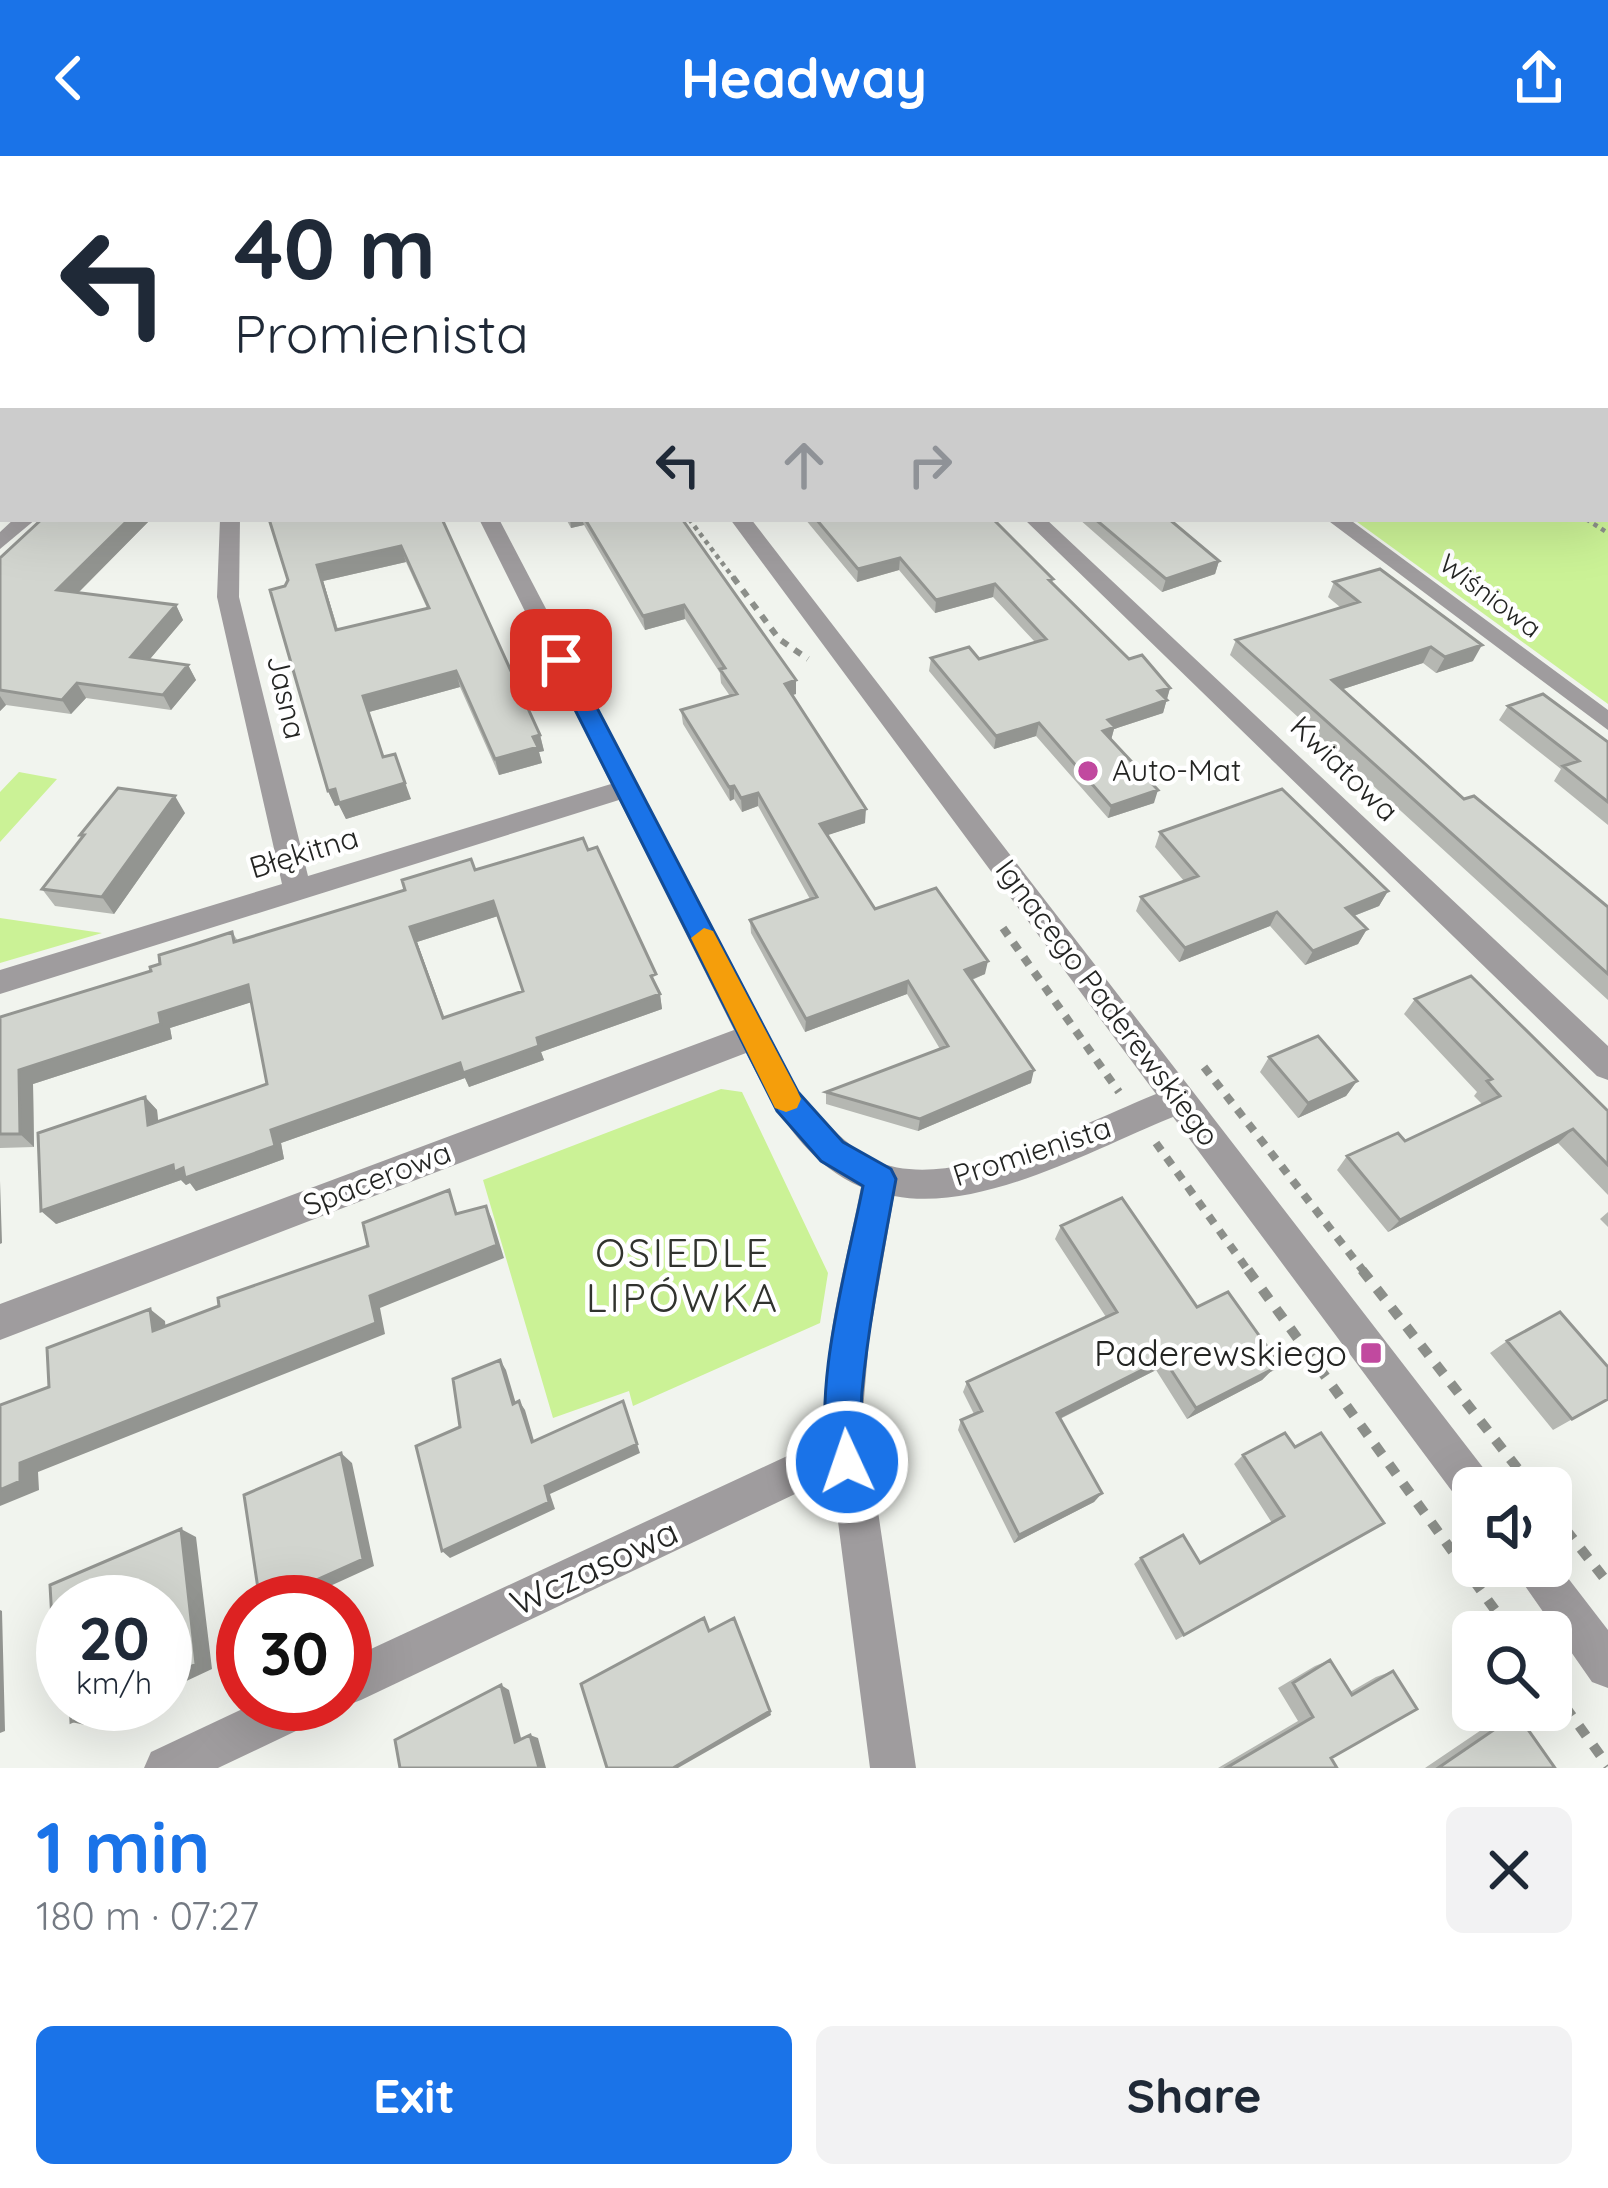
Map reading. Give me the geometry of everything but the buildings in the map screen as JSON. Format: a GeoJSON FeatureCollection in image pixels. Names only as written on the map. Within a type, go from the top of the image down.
{"type":"FeatureCollection","features":[{"type":"Feature","properties":{"kind":"street"},"geometry":{"type":"LineString","coordinates":[[0,543],[23,522]]}},
{"type":"Feature","properties":{"kind":"street","name":"Jasna"},"geometry":{"type":"LineString","coordinates":[[230,522],[228,597],[298,890]]}},
{"type":"Feature","properties":{"kind":"street","name":"Promienista"},"geometry":{"type":"LineString","coordinates":[[491,522],[787,1102],[832,1152],[880,1179],[929,1184],[982,1174],[1180,1100]]}},
{"type":"Feature","properties":{"kind":"street","name":"Ignacego Paderewskiego"},"geometry":{"type":"LineString","coordinates":[[742,522],[1458,1467]]}},
{"type":"Feature","properties":{"kind":"street","name":"Kwiatowa"},"geometry":{"type":"LineString","coordinates":[[1037,522],[1608,1066]]}},
{"type":"Feature","properties":{"kind":"street","name":"Wiśniowa"},"geometry":{"type":"LineString","coordinates":[[1340,522],[1608,722]]}},
{"type":"Feature","properties":{"kind":"street","name":"Błękitna"},"geometry":{"type":"LineString","coordinates":[[0,982],[627,788]]}},
{"type":"Feature","properties":{"kind":"street","name":"Spacerowa"},"geometry":{"type":"LineString","coordinates":[[0,1322],[754,1036]]}},
{"type":"Feature","properties":{"kind":"street"},"geometry":{"type":"LineString","coordinates":[[880,1179],[842,1410],[893,1768]]}},
{"type":"Feature","properties":{"kind":"street","name":"Wczasowa"},"geometry":{"type":"LineString","coordinates":[[372,1671],[812,1465],[847,1462]]}},
{"type":"Feature","properties":{"kind":"street"},"geometry":{"type":"LineString","coordinates":[[1548,1587],[1608,1666]]}},
{"type":"Feature","properties":{"kind":"street"},"geometry":{"type":"LineString","coordinates":[[167,1768],[246,1731]]}},
{"type":"Feature","properties":{"kind":"path"},"geometry":{"type":"LineString","coordinates":[[691,522],[779,639],[816,664]]}},
{"type":"Feature","properties":{"kind":"path"},"geometry":{"type":"LineString","coordinates":[[995,916],[1496,1611]]}},
{"type":"Feature","properties":{"kind":"path"},"geometry":{"type":"LineString","coordinates":[[1258,1135],[1517,1467]]}},
{"type":"Feature","properties":{"kind":"path"},"geometry":{"type":"LineString","coordinates":[[1572,1538],[1608,1583]]}},
{"type":"Feature","properties":{"kind":"path"},"geometry":{"type":"LineString","coordinates":[[1572,1716],[1608,1766]]}},
{"type":"Feature","properties":{"kind":"green space"},"geometry":{"type":"Polygon","coordinates":[[[1357,522],[1608,522],[1608,704],[1357,522]]]}},
{"type":"Feature","properties":{"kind":"green space"},"geometry":{"type":"Polygon","coordinates":[[[19,772],[57,779],[0,842],[0,792],[19,772]]]}},
{"type":"Feature","properties":{"kind":"green space"},"geometry":{"type":"Polygon","coordinates":[[[0,918],[102,933],[0,963],[0,918]]]}},
{"type":"Feature","properties":{"kind":"green space"},"geometry":{"type":"Polygon","coordinates":[[[721,1089],[742,1092],[828,1273],[820,1323],[633,1406],[629,1391],[553,1418],[483,1180],[721,1089]]]}},
{"type":"Feature","properties":{"kind":"slow traffic"},"geometry":{"type":"LineString","coordinates":[[704,938],[786,1099]]}},
{"type":"Feature","properties":{"kind":"place","name":"Auto-Mat"},"geometry":{"type":"Point","coordinates":[1088,771]}},
{"type":"Feature","properties":{"kind":"place","name":"Paderewskiego"},"geometry":{"type":"Point","coordinates":[1371,1353]}},
{"type":"Feature","properties":{"kind":"district","name":"OSIEDLE LIPÓWKA"},"geometry":{"type":"Point","coordinates":[683,1276]}},
{"type":"Feature","properties":{"kind":"route"},"geometry":{"type":"LineString","coordinates":[[561,660],[787,1102],[832,1152],[880,1179],[850,1340],[842,1410],[847,1462]]}}]}
